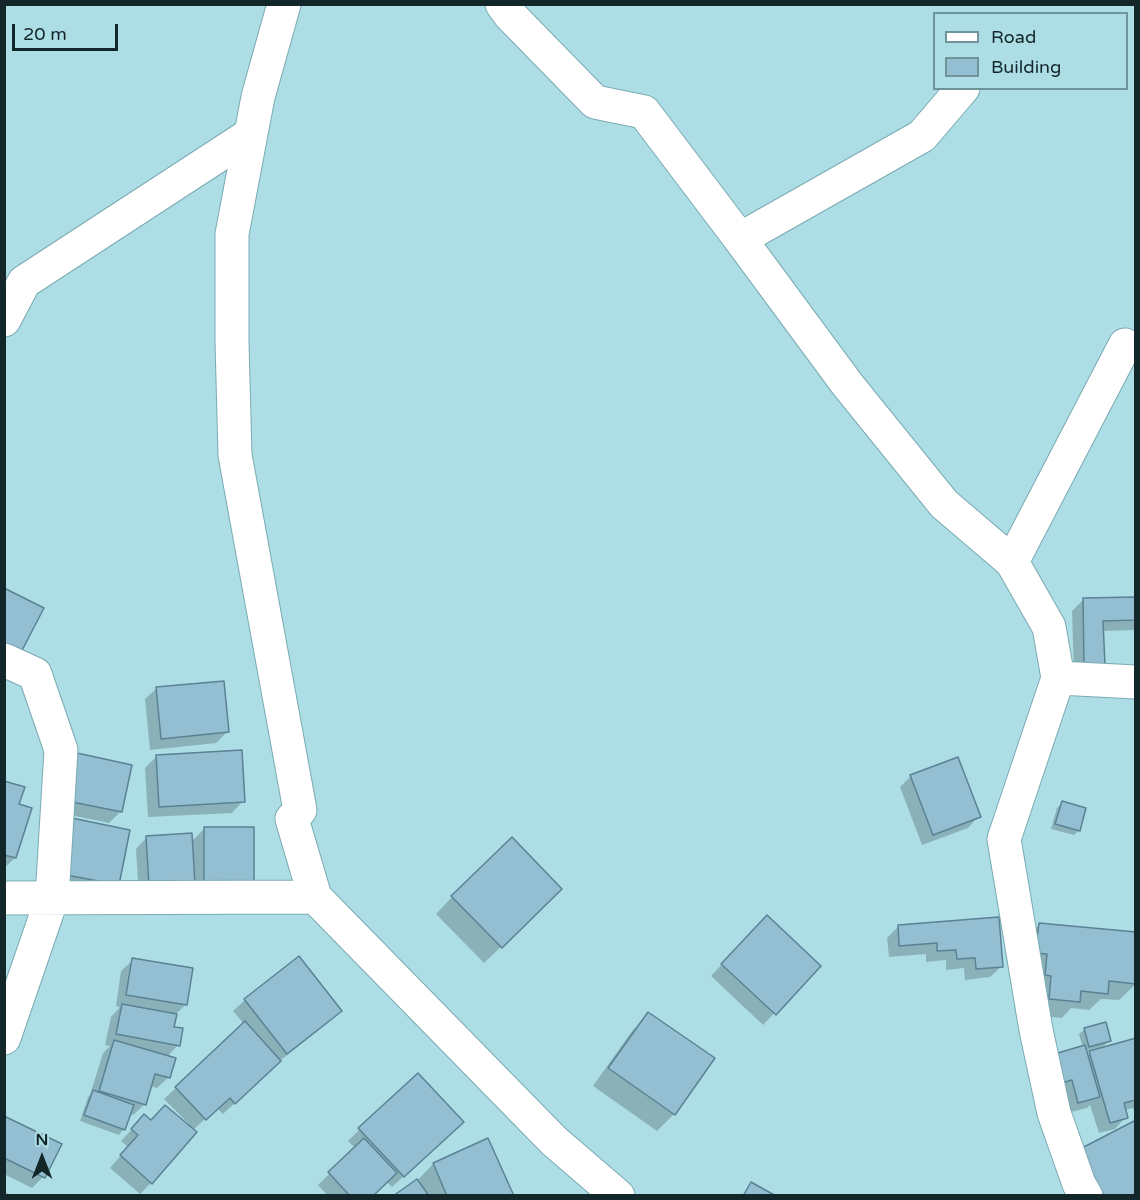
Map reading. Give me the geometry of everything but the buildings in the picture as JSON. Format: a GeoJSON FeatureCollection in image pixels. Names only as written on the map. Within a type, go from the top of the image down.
{"type":"FeatureCollection","features":[{"type":"Feature","properties":{"kind":"street"},"geometry":{"type":"LineString","coordinates":[[284,4],[258,97],[232,234],[232,342],[235,455],[300,810],[292,819],[315,897],[554,1141],[618,1196]]}},
{"type":"Feature","properties":{"kind":"street"},"geometry":{"type":"LineString","coordinates":[[502,4],[595,102],[644,112],[847,384],[944,504],[1012,562],[1049,627],[1058,678],[1004,839],[1036,1030],[1054,1113],[1079,1184],[1086,1196]]}},
{"type":"Feature","properties":{"kind":"street"},"geometry":{"type":"LineString","coordinates":[[740,240],[922,136],[961,90]]}},
{"type":"Feature","properties":{"kind":"street"},"geometry":{"type":"LineString","coordinates":[[4,320],[24,282],[251,134]]}},
{"type":"Feature","properties":{"kind":"street"},"geometry":{"type":"LineString","coordinates":[[1012,562],[1125,345]]}},
{"type":"Feature","properties":{"kind":"street"},"geometry":{"type":"LineString","coordinates":[[4,660],[35,674],[61,750],[52,898],[4,1038]]}},
{"type":"Feature","properties":{"kind":"street"},"geometry":{"type":"LineString","coordinates":[[1058,678],[1136,682]]}},
{"type":"Feature","properties":{"kind":"street"},"geometry":{"type":"LineString","coordinates":[[4,898],[315,897]]}}]}
